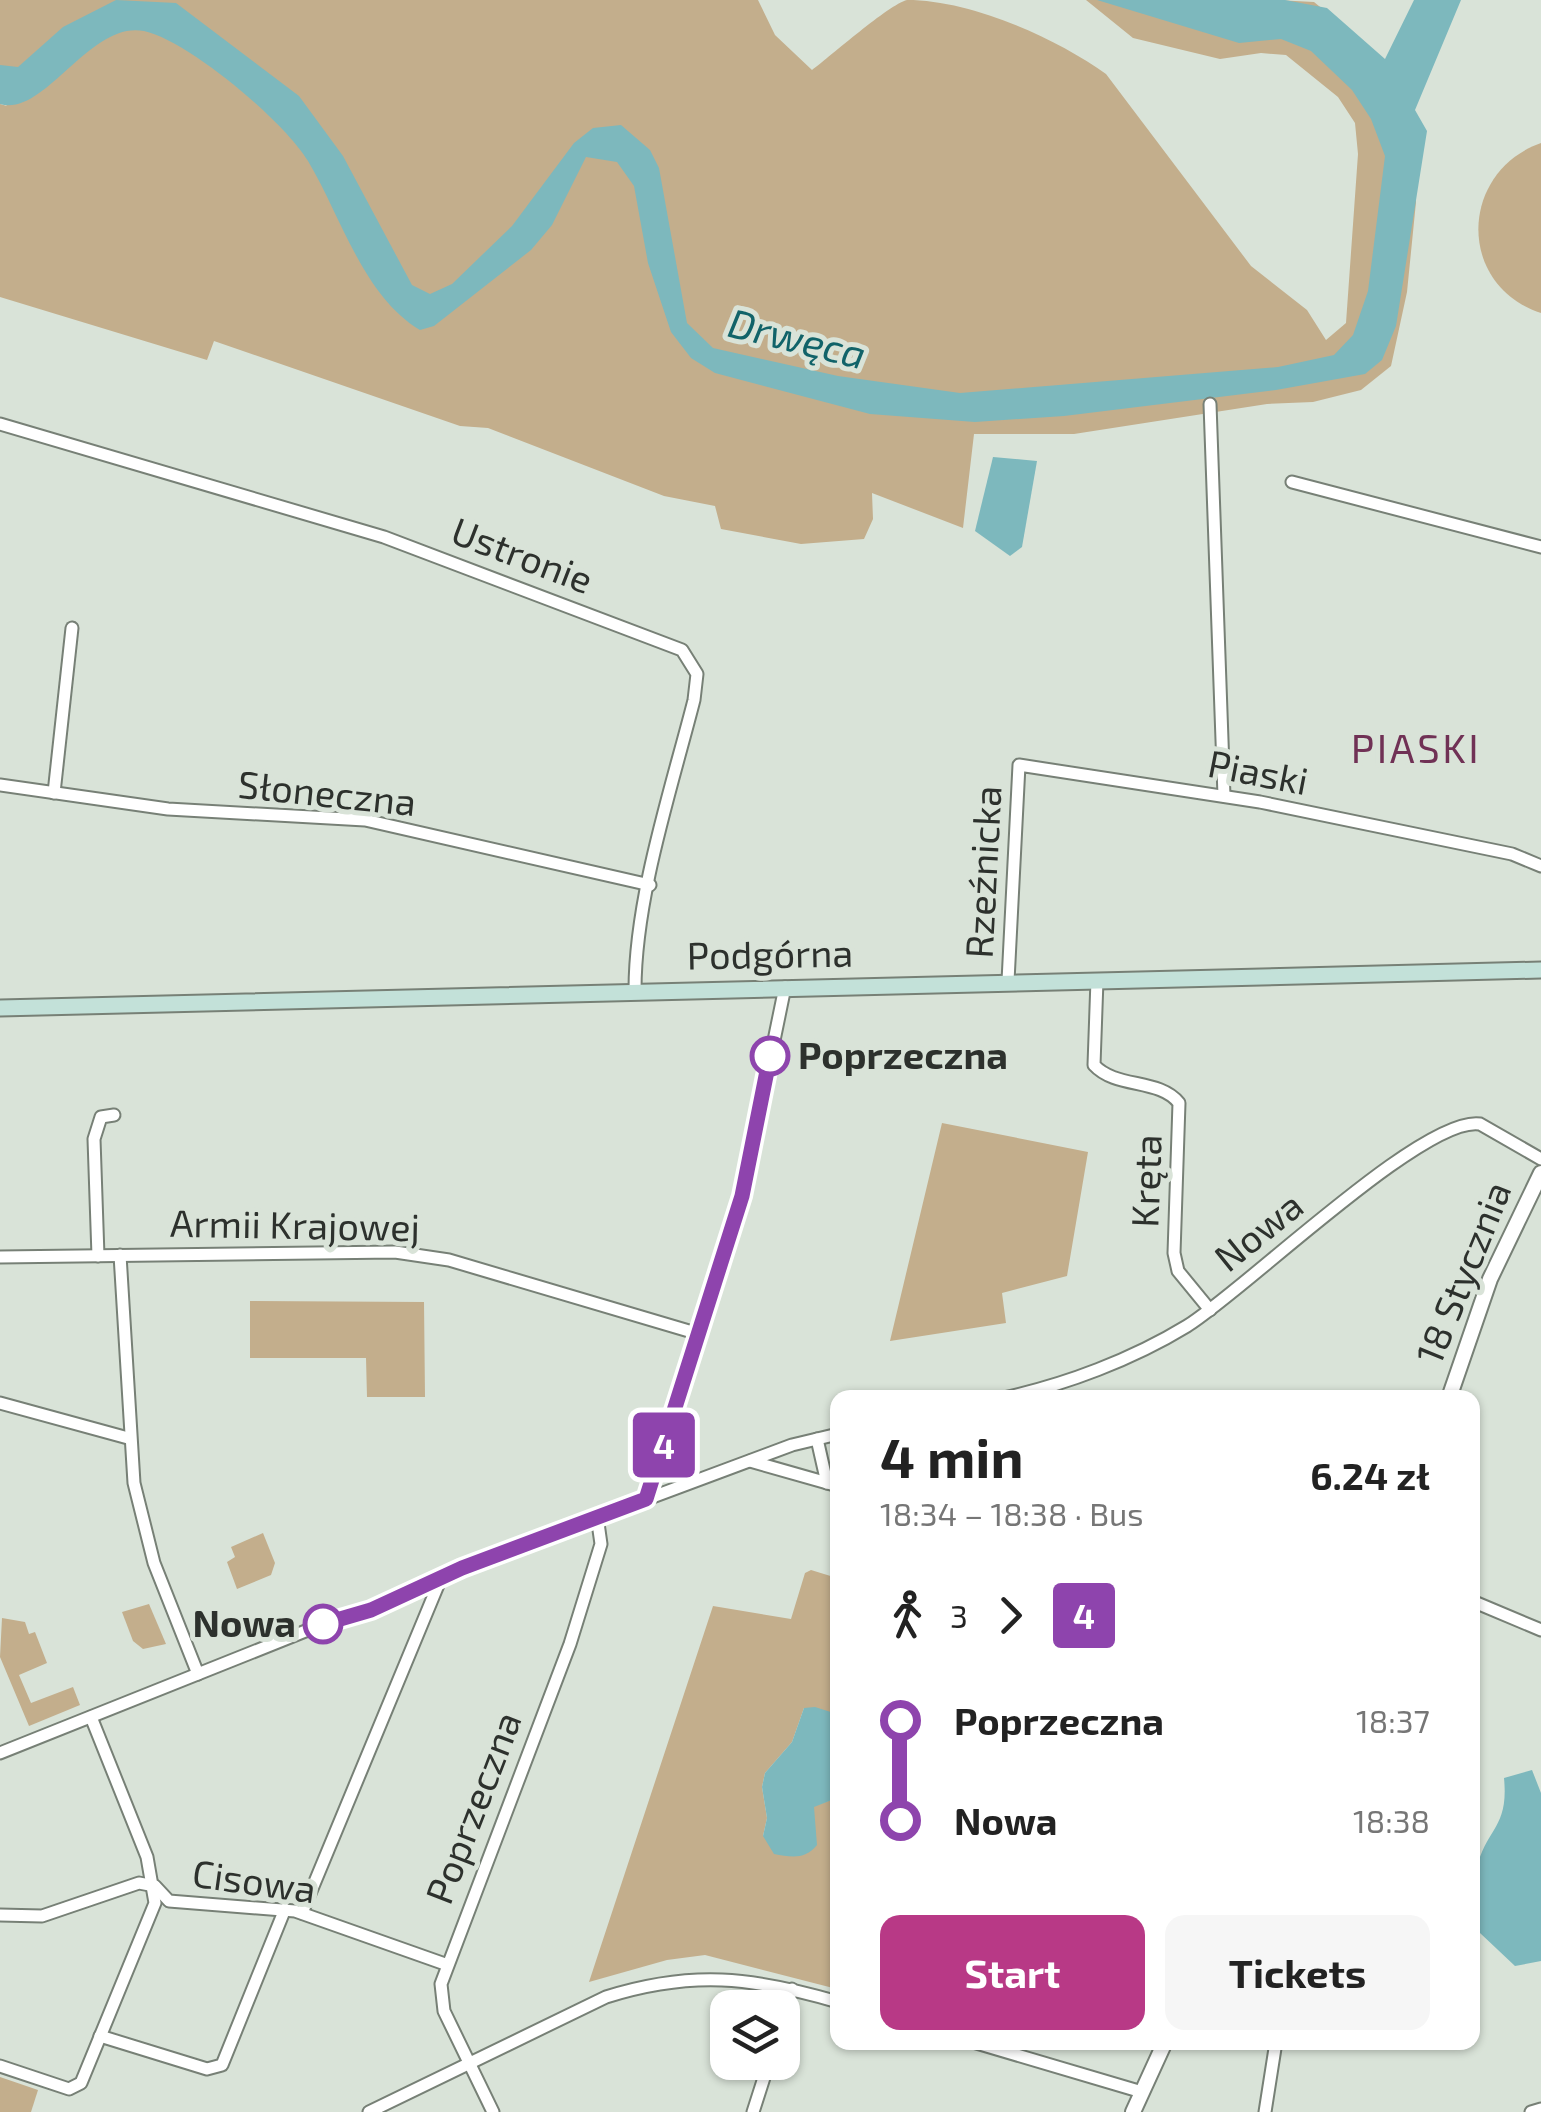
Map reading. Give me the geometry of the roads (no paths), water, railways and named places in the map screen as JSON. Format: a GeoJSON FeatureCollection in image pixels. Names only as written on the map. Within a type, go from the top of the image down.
{"type":"FeatureCollection","features":[{"type":"Feature","properties":{"kind":"main road","name":"Podgórna"},"geometry":{"type":"LineString","coordinates":[[0,1008],[1541,970]]}},
{"type":"Feature","properties":{"kind":"street"},"geometry":{"type":"LineString","coordinates":[[1210,404],[1224,796]]}},
{"type":"Feature","properties":{"kind":"street","name":"Ustronie"},"geometry":{"type":"LineString","coordinates":[[0,424],[384,537],[682,650],[697,674],[694,700],[650,886],[636,960],[635,990]]}},
{"type":"Feature","properties":{"kind":"street"},"geometry":{"type":"LineString","coordinates":[[1292,482],[1541,547]]}},
{"type":"Feature","properties":{"kind":"street"},"geometry":{"type":"LineString","coordinates":[[54,792],[72,628]]}},
{"type":"Feature","properties":{"kind":"street","name":"Piaski"},"geometry":{"type":"LineString","coordinates":[[1019,766],[1224,796],[1512,854],[1541,866]]}},
{"type":"Feature","properties":{"kind":"street","name":"Rzeźnicka"},"geometry":{"type":"LineString","coordinates":[[1008,981],[1019,766]]}},
{"type":"Feature","properties":{"kind":"street","name":"Słoneczna"},"geometry":{"type":"LineString","coordinates":[[0,785],[168,809],[365,820],[650,886]]}},
{"type":"Feature","properties":{"kind":"street","name":"Kręta"},"geometry":{"type":"LineString","coordinates":[[1097,980],[1094,1065],[1104,1074],[1170,1094],[1179,1104],[1174,1253],[1178,1270],[1210,1310]]}},
{"type":"Feature","properties":{"kind":"street"},"geometry":{"type":"LineString","coordinates":[[646,1499],[742,1196],[785,987]]}},
{"type":"Feature","properties":{"kind":"street"},"geometry":{"type":"LineString","coordinates":[[98,1256],[94,1139],[102,1117],[114,1115]]}},
{"type":"Feature","properties":{"kind":"street","name":"Nowa"},"geometry":{"type":"LineString","coordinates":[[1034,1390],[1064,1382],[1184,1328],[1360,1189],[1410,1153],[1456,1129],[1480,1124],[1541,1159]]}},
{"type":"Feature","properties":{"kind":"street","name":"18 Stycznia"},"geometry":{"type":"LineString","coordinates":[[1452,1390],[1490,1279],[1541,1173]]}},
{"type":"Feature","properties":{"kind":"street","name":"Armii Krajowej"},"geometry":{"type":"LineString","coordinates":[[0,1258],[396,1252],[449,1260],[699,1334]]}},
{"type":"Feature","properties":{"kind":"street"},"geometry":{"type":"LineString","coordinates":[[120,1255],[128,1438],[154,1563],[198,1674]]}},
{"type":"Feature","properties":{"kind":"street"},"geometry":{"type":"LineString","coordinates":[[0,1403],[128,1438]]}},
{"type":"Feature","properties":{"kind":"street"},"geometry":{"type":"LineString","coordinates":[[0,1753],[324,1624],[371,1610],[596,1516],[830,1436]]}},
{"type":"Feature","properties":{"kind":"street"},"geometry":{"type":"LineString","coordinates":[[817,1439],[818,1459],[830,1481]]}},
{"type":"Feature","properties":{"kind":"street"},"geometry":{"type":"LineString","coordinates":[[750,1461],[830,1484]]}},
{"type":"Feature","properties":{"kind":"street","name":"Poprzeczna"},"geometry":{"type":"LineString","coordinates":[[493,2112],[444,2011],[441,1984],[445,1964],[570,1644],[601,1544],[596,1516]]}},
{"type":"Feature","properties":{"kind":"street"},"geometry":{"type":"LineString","coordinates":[[302,1913],[442,1578]]}},
{"type":"Feature","properties":{"kind":"street"},"geometry":{"type":"LineString","coordinates":[[1480,1604],[1541,1630]]}},
{"type":"Feature","properties":{"kind":"street"},"geometry":{"type":"LineString","coordinates":[[0,2066],[68,2089],[82,2083],[155,1903],[155,1886],[90,1717]]}},
{"type":"Feature","properties":{"kind":"street","name":"Cisowa"},"geometry":{"type":"LineString","coordinates":[[0,1915],[42,1916],[125,1886],[155,1886],[169,1901],[302,1913],[445,1964]]}},
{"type":"Feature","properties":{"kind":"street"},"geometry":{"type":"LineString","coordinates":[[100,2036],[207,2069],[222,2065],[285,1909]]}},
{"type":"Feature","properties":{"kind":"street"},"geometry":{"type":"LineString","coordinates":[[369,2112],[606,1997],[646,1984],[723,1978],[830,2000]]}},
{"type":"Feature","properties":{"kind":"street"},"geometry":{"type":"LineString","coordinates":[[1000,2050],[1142,2092]]}},
{"type":"Feature","properties":{"kind":"street"},"geometry":{"type":"LineString","coordinates":[[1133,2112],[1161,2050]]}},
{"type":"Feature","properties":{"kind":"street"},"geometry":{"type":"LineString","coordinates":[[1264,2112],[1275,2050]]}},
{"type":"Feature","properties":{"kind":"street"},"geometry":{"type":"LineString","coordinates":[[753,2112],[763,2080]]}},
{"type":"Feature","properties":{"kind":"street"},"geometry":{"type":"LineString","coordinates":[[1532,2112],[1541,2110]]}},
{"type":"Feature","properties":{"kind":"water"},"geometry":{"type":"Polygon","coordinates":[[[116,0],[176,3],[299,96],[343,156],[412,285],[430,294],[452,284],[512,226],[574,143],[593,128],[621,125],[650,150],[659,168],[687,323],[713,348],[838,376],[960,393],[1278,367],[1334,355],[1353,335],[1368,291],[1385,156],[1371,119],[1352,90],[1311,51],[1281,39],[1239,43],[1097,0],[1285,0],[1327,8],[1385,59],[1414,0],[1461,0],[1415,110],[1427,131],[1396,326],[1382,360],[1365,374],[1276,390],[1064,416],[975,422],[870,414],[715,373],[691,358],[671,332],[648,263],[634,186],[617,162],[586,157],[552,225],[531,250],[434,326],[420,330],[400,315],[368,276],[296,145],[234,85],[163,38],[144,31],[124,32],[87,53],[34,97],[17,104],[0,104],[0,65],[18,67],[63,27],[116,0]]]}},
{"type":"Feature","properties":{"kind":"water"},"geometry":{"type":"Polygon","coordinates":[[[993,457],[1037,461],[1022,547],[1010,556],[975,531],[993,457]]]}},
{"type":"Feature","properties":{"kind":"water"},"geometry":{"type":"Polygon","coordinates":[[[804,1708],[830,1712],[830,1801],[814,1807],[817,1845],[808,1853],[786,1856],[774,1854],[763,1836],[767,1818],[762,1787],[765,1773],[792,1742],[804,1708]]]}},
{"type":"Feature","properties":{"kind":"water"},"geometry":{"type":"Polygon","coordinates":[[[1532,1770],[1541,1793],[1541,1961],[1515,1966],[1480,1933],[1480,1859],[1503,1808],[1504,1778],[1532,1770]]]}},
{"type":"Feature","properties":{"kind":"place","name":"Poprzeczna"},"geometry":{"type":"Point","coordinates":[770,1056]}},
{"type":"Feature","properties":{"kind":"place","name":"Nowa"},"geometry":{"type":"Point","coordinates":[323,1624]}},
{"type":"Feature","properties":{"kind":"district","name":"PIASKI"},"geometry":{"type":"Point","coordinates":[1416,749]}},
{"type":"Feature","properties":{"kind":"water label","name":"Drwęca"},"geometry":{"type":"Point","coordinates":[797,339]}}]}
